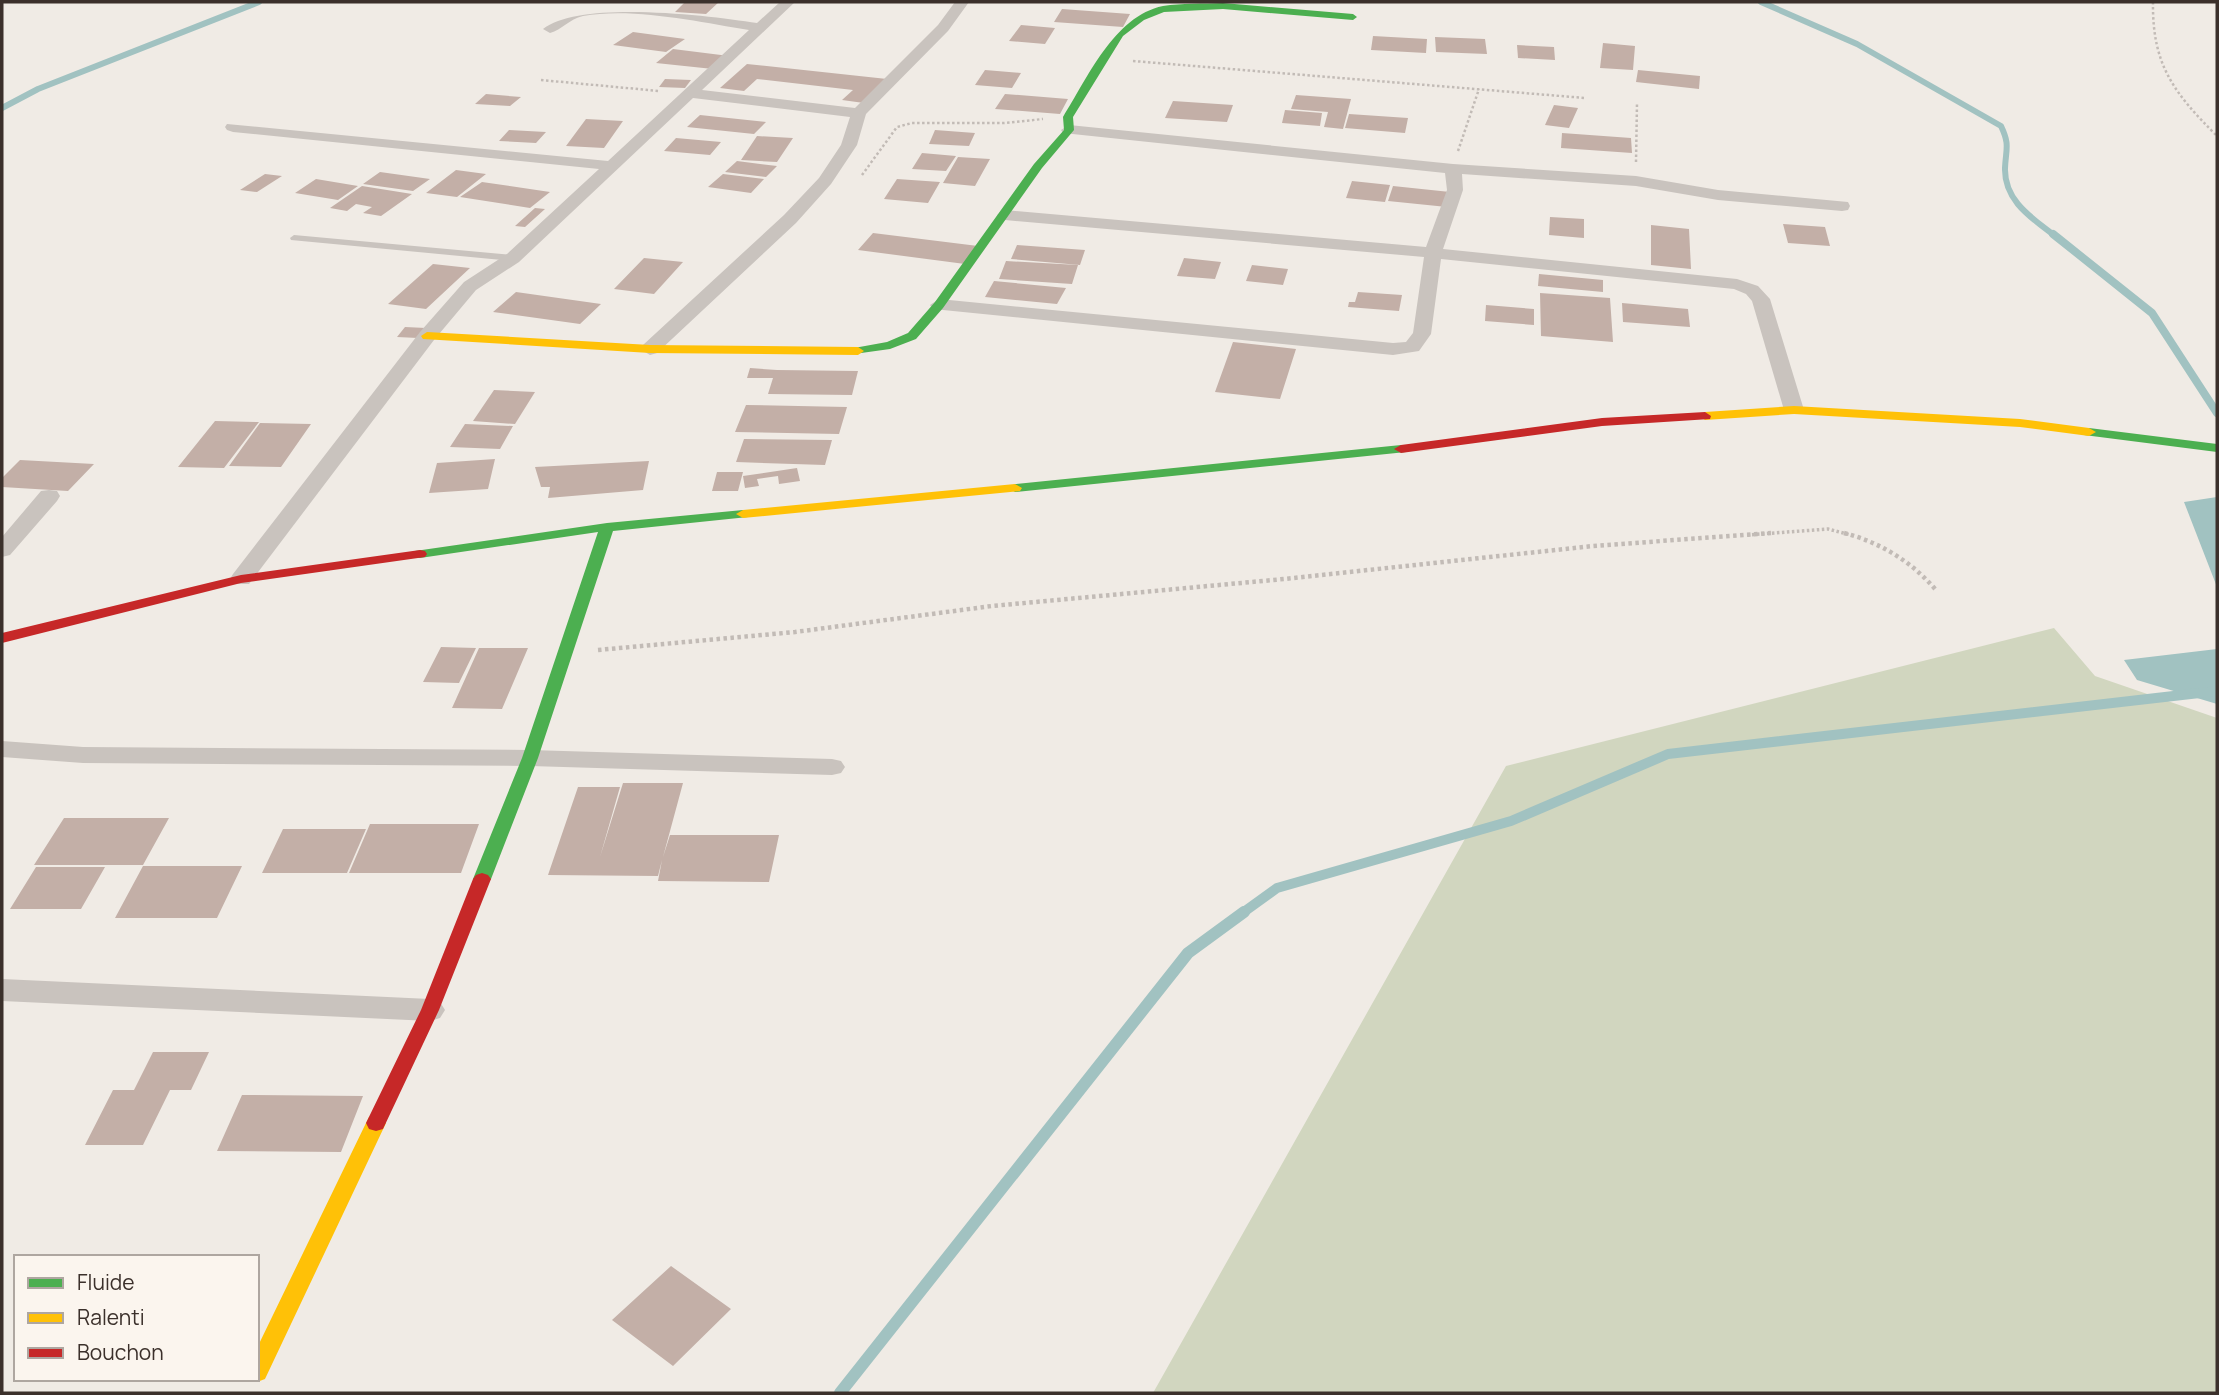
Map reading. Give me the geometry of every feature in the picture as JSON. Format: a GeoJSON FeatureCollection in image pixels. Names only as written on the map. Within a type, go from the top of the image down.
{"type":"FeatureCollection","features":[{"type":"Feature","properties":{"kind":"street"},"geometry":{"type":"LineString","coordinates":[[241,579],[427,337],[470,286],[513,258],[788,2]]}},
{"type":"Feature","properties":{"kind":"street"},"geometry":{"type":"LineString","coordinates":[[650,349],[790,219],[825,181],[849,145],[859,113],[943,28],[962,2]]}},
{"type":"Feature","properties":{"kind":"street"},"geometry":{"type":"LineString","coordinates":[[427,337],[650,349],[860,351],[890,345],[912,336],[939,305],[1069,124],[1120,34],[1141,18],[1163,9],[1223,6],[1353,18]]}},
{"type":"Feature","properties":{"kind":"street"},"geometry":{"type":"LineString","coordinates":[[550,29],[567,16],[607,11],[675,16],[762,28]]}},
{"type":"Feature","properties":{"kind":"street"},"geometry":{"type":"LineString","coordinates":[[688,93],[859,113]]}},
{"type":"Feature","properties":{"kind":"street"},"geometry":{"type":"LineString","coordinates":[[1069,124],[1453,169],[1636,181],[1718,195],[1842,206]]}},
{"type":"Feature","properties":{"kind":"street"},"geometry":{"type":"LineString","coordinates":[[233,127],[614,166]]}},
{"type":"Feature","properties":{"kind":"street"},"geometry":{"type":"LineString","coordinates":[[939,305],[1393,349],[1412,347],[1423,334],[1433,253],[1455,190],[1453,169]]}},
{"type":"Feature","properties":{"kind":"street"},"geometry":{"type":"LineString","coordinates":[[1004,215],[1433,253],[1737,284],[1752,290],[1761,299],[1794,410]]}},
{"type":"Feature","properties":{"kind":"street"},"geometry":{"type":"LineString","coordinates":[[2,638],[241,579],[607,527],[1352,455],[1602,422],[1794,410],[2020,423],[2217,448]]}},
{"type":"Feature","properties":{"kind":"street"},"geometry":{"type":"LineString","coordinates":[[2,550],[49,496]]}},
{"type":"Feature","properties":{"kind":"street"},"geometry":{"type":"LineString","coordinates":[[259,1367],[430,1010],[530,758],[607,527]]}},
{"type":"Feature","properties":{"kind":"street"},"geometry":{"type":"LineString","coordinates":[[2,749],[83,755],[530,758],[832,766]]}},
{"type":"Feature","properties":{"kind":"street"},"geometry":{"type":"LineString","coordinates":[[2,990],[430,1010]]}},
{"type":"Feature","properties":{"kind":"lane"},"geometry":{"type":"LineString","coordinates":[[294,239],[513,258]]}},
{"type":"Feature","properties":{"kind":"path"},"geometry":{"type":"LineString","coordinates":[[2153,2],[2154,40],[2169,76],[2205,125],[2217,136]]}},
{"type":"Feature","properties":{"kind":"path"},"geometry":{"type":"LineString","coordinates":[[1104,58],[1585,98]]}},
{"type":"Feature","properties":{"kind":"path"},"geometry":{"type":"LineString","coordinates":[[541,80],[688,93]]}},
{"type":"Feature","properties":{"kind":"path"},"geometry":{"type":"LineString","coordinates":[[1453,169],[1466,121],[1479,89]]}},
{"type":"Feature","properties":{"kind":"path"},"geometry":{"type":"LineString","coordinates":[[1636,181],[1637,103]]}},
{"type":"Feature","properties":{"kind":"path"},"geometry":{"type":"LineString","coordinates":[[862,175],[897,127],[912,123],[1069,124]]}},
{"type":"Feature","properties":{"kind":"path"},"geometry":{"type":"LineString","coordinates":[[566,653],[795,632],[992,606],[1284,579],[1580,547],[1828,529],[1867,539],[1918,569],[1935,589]]}},
{"type":"Feature","properties":{"kind":"green space"},"geometry":{"type":"Polygon","coordinates":[[[2054,628],[2095,676],[2217,718],[2217,1393],[1153,1393],[1506,766],[2054,628]]]}},
{"type":"Feature","properties":{"kind":"water"},"geometry":{"type":"Polygon","coordinates":[[[2217,497],[2217,587],[2184,502],[2217,497]]]}},
{"type":"Feature","properties":{"kind":"water"},"geometry":{"type":"Polygon","coordinates":[[[2217,649],[2217,704],[2137,680],[2124,660],[2217,649]]]}},
{"type":"Feature","properties":{"kind":"building"},"geometry":{"type":"Polygon","coordinates":[[[685,2],[719,2],[706,14],[675,12],[685,2]]]}},
{"type":"Feature","properties":{"kind":"building"},"geometry":{"type":"Polygon","coordinates":[[[1062,9],[1130,14],[1123,27],[1054,22],[1062,9]]]}},
{"type":"Feature","properties":{"kind":"building"},"geometry":{"type":"Polygon","coordinates":[[[1021,25],[1055,28],[1045,44],[1009,41],[1021,25]]]}},
{"type":"Feature","properties":{"kind":"building"},"geometry":{"type":"Polygon","coordinates":[[[633,32],[685,39],[666,52],[613,45],[633,32]]]}},
{"type":"Feature","properties":{"kind":"building"},"geometry":{"type":"Polygon","coordinates":[[[1373,36],[1427,39],[1426,53],[1371,50],[1373,36]]]}},
{"type":"Feature","properties":{"kind":"building"},"geometry":{"type":"Polygon","coordinates":[[[1435,37],[1485,39],[1487,54],[1436,52],[1435,37]]]}},
{"type":"Feature","properties":{"kind":"building"},"geometry":{"type":"Polygon","coordinates":[[[1603,43],[1635,46],[1633,70],[1600,68],[1603,43]]]}},
{"type":"Feature","properties":{"kind":"building"},"geometry":{"type":"Polygon","coordinates":[[[1517,45],[1554,47],[1555,60],[1518,58],[1517,45]]]}},
{"type":"Feature","properties":{"kind":"building"},"geometry":{"type":"Polygon","coordinates":[[[673,49],[729,56],[713,69],[656,63],[673,49]]]}},
{"type":"Feature","properties":{"kind":"building"},"geometry":{"type":"Polygon","coordinates":[[[747,64],[887,79],[864,103],[842,100],[853,90],[757,79],[744,91],[720,88],[747,64]]]}},
{"type":"Feature","properties":{"kind":"building"},"geometry":{"type":"Polygon","coordinates":[[[985,70],[1021,73],[1012,88],[975,85],[985,70]]]}},
{"type":"Feature","properties":{"kind":"building"},"geometry":{"type":"Polygon","coordinates":[[[1638,70],[1700,76],[1699,89],[1636,82],[1638,70]]]}},
{"type":"Feature","properties":{"kind":"building"},"geometry":{"type":"Polygon","coordinates":[[[665,79],[691,80],[685,88],[659,87],[665,79]]]}},
{"type":"Feature","properties":{"kind":"building"},"geometry":{"type":"Polygon","coordinates":[[[486,94],[521,97],[510,106],[475,104],[486,94]]]}},
{"type":"Feature","properties":{"kind":"building"},"geometry":{"type":"Polygon","coordinates":[[[1005,94],[1068,99],[1060,114],[995,109],[1005,94]]]}},
{"type":"Feature","properties":{"kind":"building"},"geometry":{"type":"Polygon","coordinates":[[[1296,95],[1351,99],[1343,129],[1324,127],[1328,112],[1291,109],[1296,95]]]}},
{"type":"Feature","properties":{"kind":"building"},"geometry":{"type":"Polygon","coordinates":[[[1173,101],[1233,105],[1227,122],[1165,118],[1173,101]]]}},
{"type":"Feature","properties":{"kind":"building"},"geometry":{"type":"Polygon","coordinates":[[[1554,105],[1578,108],[1569,128],[1545,125],[1554,105]]]}},
{"type":"Feature","properties":{"kind":"building"},"geometry":{"type":"Polygon","coordinates":[[[1285,110],[1322,113],[1320,126],[1282,123],[1285,110]]]}},
{"type":"Feature","properties":{"kind":"building"},"geometry":{"type":"Polygon","coordinates":[[[1349,114],[1408,118],[1405,133],[1345,128],[1349,114]]]}},
{"type":"Feature","properties":{"kind":"building"},"geometry":{"type":"Polygon","coordinates":[[[700,115],[766,122],[754,134],[687,127],[700,115]]]}},
{"type":"Feature","properties":{"kind":"building"},"geometry":{"type":"Polygon","coordinates":[[[586,119],[623,121],[604,148],[566,146],[586,119]]]}},
{"type":"Feature","properties":{"kind":"building"},"geometry":{"type":"Polygon","coordinates":[[[509,130],[546,132],[536,143],[499,141],[509,130]]]}},
{"type":"Feature","properties":{"kind":"building"},"geometry":{"type":"Polygon","coordinates":[[[935,130],[975,133],[969,146],[929,144],[935,130]]]}},
{"type":"Feature","properties":{"kind":"building"},"geometry":{"type":"Polygon","coordinates":[[[1562,133],[1631,138],[1632,153],[1561,148],[1562,133]]]}},
{"type":"Feature","properties":{"kind":"building"},"geometry":{"type":"Polygon","coordinates":[[[757,136],[793,138],[777,162],[741,160],[757,136]]]}},
{"type":"Feature","properties":{"kind":"building"},"geometry":{"type":"Polygon","coordinates":[[[676,138],[721,142],[710,155],[664,151],[676,138]]]}},
{"type":"Feature","properties":{"kind":"building"},"geometry":{"type":"Polygon","coordinates":[[[922,153],[956,156],[946,171],[912,169],[922,153]]]}},
{"type":"Feature","properties":{"kind":"building"},"geometry":{"type":"Polygon","coordinates":[[[958,157],[990,159],[975,186],[943,183],[958,157]]]}},
{"type":"Feature","properties":{"kind":"building"},"geometry":{"type":"Polygon","coordinates":[[[737,161],[777,166],[766,177],[725,172],[737,161]]]}},
{"type":"Feature","properties":{"kind":"building"},"geometry":{"type":"Polygon","coordinates":[[[456,170],[486,174],[457,197],[426,193],[456,170]]]}},
{"type":"Feature","properties":{"kind":"building"},"geometry":{"type":"Polygon","coordinates":[[[380,172],[430,179],[413,191],[363,184],[380,172]]]}},
{"type":"Feature","properties":{"kind":"building"},"geometry":{"type":"Polygon","coordinates":[[[265,174],[282,176],[257,192],[240,190],[265,174]]]}},
{"type":"Feature","properties":{"kind":"building"},"geometry":{"type":"Polygon","coordinates":[[[723,174],[764,179],[751,193],[708,187],[723,174]]]}},
{"type":"Feature","properties":{"kind":"building"},"geometry":{"type":"Polygon","coordinates":[[[316,179],[358,186],[338,200],[295,193],[316,179]]]}},
{"type":"Feature","properties":{"kind":"building"},"geometry":{"type":"Polygon","coordinates":[[[897,179],[940,182],[928,203],[884,199],[897,179]]]}},
{"type":"Feature","properties":{"kind":"building"},"geometry":{"type":"Polygon","coordinates":[[[1352,181],[1390,185],[1385,202],[1346,198],[1352,181]]]}},
{"type":"Feature","properties":{"kind":"building"},"geometry":{"type":"Polygon","coordinates":[[[482,182],[550,192],[530,208],[460,197],[482,182]]]}},
{"type":"Feature","properties":{"kind":"building"},"geometry":{"type":"Polygon","coordinates":[[[362,186],[412,194],[381,216],[363,213],[372,207],[356,204],[347,211],[330,208],[362,186]]]}},
{"type":"Feature","properties":{"kind":"building"},"geometry":{"type":"Polygon","coordinates":[[[1393,186],[1450,192],[1447,207],[1388,201],[1393,186]]]}},
{"type":"Feature","properties":{"kind":"building"},"geometry":{"type":"Polygon","coordinates":[[[535,208],[545,209],[525,227],[515,226],[535,208]]]}},
{"type":"Feature","properties":{"kind":"building"},"geometry":{"type":"Polygon","coordinates":[[[1550,217],[1584,219],[1584,238],[1549,235],[1550,217]]]}},
{"type":"Feature","properties":{"kind":"building"},"geometry":{"type":"Polygon","coordinates":[[[1783,224],[1825,227],[1830,246],[1788,243],[1783,224]]]}},
{"type":"Feature","properties":{"kind":"building"},"geometry":{"type":"Polygon","coordinates":[[[1651,225],[1689,229],[1691,269],[1651,265],[1651,225]]]}},
{"type":"Feature","properties":{"kind":"building"},"geometry":{"type":"Polygon","coordinates":[[[873,233],[978,246],[965,264],[858,250],[873,233]]]}},
{"type":"Feature","properties":{"kind":"building"},"geometry":{"type":"Polygon","coordinates":[[[1017,245],[1085,250],[1080,265],[1011,259],[1017,245]]]}},
{"type":"Feature","properties":{"kind":"building"},"geometry":{"type":"Polygon","coordinates":[[[644,258],[683,262],[654,294],[614,289],[644,258]]]}},
{"type":"Feature","properties":{"kind":"building"},"geometry":{"type":"Polygon","coordinates":[[[1184,258],[1221,262],[1215,279],[1177,276],[1184,258]]]}},
{"type":"Feature","properties":{"kind":"building"},"geometry":{"type":"Polygon","coordinates":[[[1006,261],[1078,265],[1072,284],[999,279],[1006,261]]]}},
{"type":"Feature","properties":{"kind":"building"},"geometry":{"type":"Polygon","coordinates":[[[433,264],[470,268],[426,309],[388,304],[433,264]]]}},
{"type":"Feature","properties":{"kind":"building"},"geometry":{"type":"Polygon","coordinates":[[[1252,265],[1288,269],[1283,285],[1246,281],[1252,265]]]}},
{"type":"Feature","properties":{"kind":"building"},"geometry":{"type":"Polygon","coordinates":[[[1539,274],[1603,280],[1603,292],[1538,286],[1539,274]]]}},
{"type":"Feature","properties":{"kind":"building"},"geometry":{"type":"Polygon","coordinates":[[[994,281],[1066,288],[1057,304],[985,297],[994,281]]]}},
{"type":"Feature","properties":{"kind":"building"},"geometry":{"type":"Polygon","coordinates":[[[516,292],[601,304],[580,324],[493,312],[516,292]]]}},
{"type":"Feature","properties":{"kind":"building"},"geometry":{"type":"Polygon","coordinates":[[[1358,292],[1402,295],[1399,311],[1348,307],[1349,302],[1355,302],[1358,292]]]}},
{"type":"Feature","properties":{"kind":"building"},"geometry":{"type":"Polygon","coordinates":[[[1540,293],[1610,298],[1613,342],[1541,336],[1540,293]]]}},
{"type":"Feature","properties":{"kind":"building"},"geometry":{"type":"Polygon","coordinates":[[[1622,303],[1688,309],[1690,327],[1623,322],[1622,303]]]}},
{"type":"Feature","properties":{"kind":"building"},"geometry":{"type":"Polygon","coordinates":[[[1486,305],[1534,309],[1534,325],[1485,321],[1486,305]]]}},
{"type":"Feature","properties":{"kind":"building"},"geometry":{"type":"Polygon","coordinates":[[[405,327],[426,328],[418,338],[397,337],[405,327]]]}},
{"type":"Feature","properties":{"kind":"building"},"geometry":{"type":"Polygon","coordinates":[[[1233,342],[1296,349],[1280,399],[1215,392],[1233,342]]]}},
{"type":"Feature","properties":{"kind":"building"},"geometry":{"type":"Polygon","coordinates":[[[750,368],[858,371],[852,395],[768,394],[773,378],[747,378],[750,368]]]}},
{"type":"Feature","properties":{"kind":"building"},"geometry":{"type":"Polygon","coordinates":[[[494,390],[535,392],[515,424],[473,421],[494,390]]]}},
{"type":"Feature","properties":{"kind":"building"},"geometry":{"type":"Polygon","coordinates":[[[746,405],[847,407],[839,434],[735,432],[746,405]]]}},
{"type":"Feature","properties":{"kind":"building"},"geometry":{"type":"Polygon","coordinates":[[[215,421],[259,422],[224,468],[178,467],[215,421]]]}},
{"type":"Feature","properties":{"kind":"building"},"geometry":{"type":"Polygon","coordinates":[[[260,423],[311,424],[281,467],[229,466],[260,423]]]}},
{"type":"Feature","properties":{"kind":"building"},"geometry":{"type":"Polygon","coordinates":[[[465,424],[513,426],[500,449],[450,447],[465,424]]]}},
{"type":"Feature","properties":{"kind":"building"},"geometry":{"type":"Polygon","coordinates":[[[744,439],[832,440],[825,465],[736,462],[744,439]]]}},
{"type":"Feature","properties":{"kind":"building"},"geometry":{"type":"Polygon","coordinates":[[[495,459],[488,489],[429,493],[437,463],[495,459]]]}},
{"type":"Feature","properties":{"kind":"building"},"geometry":{"type":"Polygon","coordinates":[[[20,460],[94,464],[68,491],[2,487],[2,478],[20,460]]]}},
{"type":"Feature","properties":{"kind":"building"},"geometry":{"type":"Polygon","coordinates":[[[649,461],[643,490],[548,498],[550,487],[541,487],[535,467],[649,461]]]}},
{"type":"Feature","properties":{"kind":"building"},"geometry":{"type":"Polygon","coordinates":[[[797,468],[800,481],[779,484],[778,476],[757,479],[759,486],[745,488],[743,476],[797,468]]]}},
{"type":"Feature","properties":{"kind":"building"},"geometry":{"type":"Polygon","coordinates":[[[717,472],[743,472],[738,491],[712,491],[717,472]]]}},
{"type":"Feature","properties":{"kind":"building"},"geometry":{"type":"Polygon","coordinates":[[[441,647],[476,648],[459,683],[423,682],[441,647]]]}},
{"type":"Feature","properties":{"kind":"building"},"geometry":{"type":"Polygon","coordinates":[[[479,648],[528,648],[502,709],[452,708],[479,648]]]}},
{"type":"Feature","properties":{"kind":"building"},"geometry":{"type":"Polygon","coordinates":[[[623,783],[683,783],[663,857],[670,835],[779,835],[769,882],[658,881],[662,860],[658,876],[548,875],[578,787],[620,787],[600,857],[623,783]]]}},
{"type":"Feature","properties":{"kind":"building"},"geometry":{"type":"Polygon","coordinates":[[[64,818],[169,818],[143,865],[34,865],[64,818]]]}},
{"type":"Feature","properties":{"kind":"building"},"geometry":{"type":"Polygon","coordinates":[[[370,824],[479,824],[461,873],[349,873],[370,824]]]}},
{"type":"Feature","properties":{"kind":"building"},"geometry":{"type":"Polygon","coordinates":[[[283,829],[366,829],[347,873],[262,873],[283,829]]]}},
{"type":"Feature","properties":{"kind":"building"},"geometry":{"type":"Polygon","coordinates":[[[143,866],[242,866],[217,918],[115,918],[143,866]]]}},
{"type":"Feature","properties":{"kind":"building"},"geometry":{"type":"Polygon","coordinates":[[[36,867],[105,867],[81,909],[10,909],[36,867]]]}},
{"type":"Feature","properties":{"kind":"building"},"geometry":{"type":"Polygon","coordinates":[[[153,1052],[209,1052],[191,1090],[170,1090],[143,1145],[85,1145],[113,1090],[134,1090],[153,1052]]]}},
{"type":"Feature","properties":{"kind":"building"},"geometry":{"type":"Polygon","coordinates":[[[242,1095],[363,1096],[341,1152],[217,1151],[242,1095]]]}},
{"type":"Feature","properties":{"kind":"building"},"geometry":{"type":"Polygon","coordinates":[[[671,1266],[731,1309],[673,1366],[612,1320],[671,1266]]]}},
{"type":"Feature","properties":{"kind":"waterway"},"geometry":{"type":"LineString","coordinates":[[2,108],[38,89],[259,2]]}},
{"type":"Feature","properties":{"kind":"waterway"},"geometry":{"type":"LineString","coordinates":[[1761,2],[1857,44],[2001,126],[2006,142],[2005,168],[2009,190],[2021,208],[2055,236]]}},
{"type":"Feature","properties":{"kind":"waterway"},"geometry":{"type":"LineString","coordinates":[[2053,234],[2152,313],[2217,413]]}},
{"type":"Feature","properties":{"kind":"waterway"},"geometry":{"type":"LineString","coordinates":[[1241,914],[1277,888],[1511,821],[1668,754],[2217,691]]}},
{"type":"Feature","properties":{"kind":"waterway"},"geometry":{"type":"LineString","coordinates":[[840,1393],[1188,953],[1244,912]]}},
{"type":"Feature","properties":{"kind":"traffic: fast"},"geometry":{"type":"LineString","coordinates":[[858,351],[890,345],[912,336],[939,305],[1038,166],[1069,130],[1068,117],[1120,34],[1141,18],[1163,9],[1223,6],[1353,17]]}},
{"type":"Feature","properties":{"kind":"traffic: fast"},"geometry":{"type":"LineString","coordinates":[[2089,432],[2217,448]]}},
{"type":"Feature","properties":{"kind":"traffic: fast"},"geometry":{"type":"LineString","coordinates":[[1015,488],[1401,449]]}},
{"type":"Feature","properties":{"kind":"traffic: fast"},"geometry":{"type":"LineString","coordinates":[[420,554],[607,527],[743,514]]}},
{"type":"Feature","properties":{"kind":"traffic: fast"},"geometry":{"type":"LineString","coordinates":[[482,879],[530,758],[607,527]]}},
{"type":"Feature","properties":{"kind":"traffic: slow"},"geometry":{"type":"LineString","coordinates":[[427,336],[650,349],[858,351]]}},
{"type":"Feature","properties":{"kind":"traffic: slow"},"geometry":{"type":"LineString","coordinates":[[1705,416],[1794,410],[2020,423],[2089,432]]}},
{"type":"Feature","properties":{"kind":"traffic: slow"},"geometry":{"type":"LineString","coordinates":[[743,514],[1015,488]]}},
{"type":"Feature","properties":{"kind":"traffic: slow"},"geometry":{"type":"LineString","coordinates":[[259,1368],[376,1123]]}},
{"type":"Feature","properties":{"kind":"traffic: jam"},"geometry":{"type":"LineString","coordinates":[[1401,449],[1602,422],[1705,416]]}},
{"type":"Feature","properties":{"kind":"traffic: jam"},"geometry":{"type":"LineString","coordinates":[[2,638],[241,579],[420,554]]}},
{"type":"Feature","properties":{"kind":"traffic: jam"},"geometry":{"type":"LineString","coordinates":[[376,1123],[430,1010],[482,879]]}}]}
